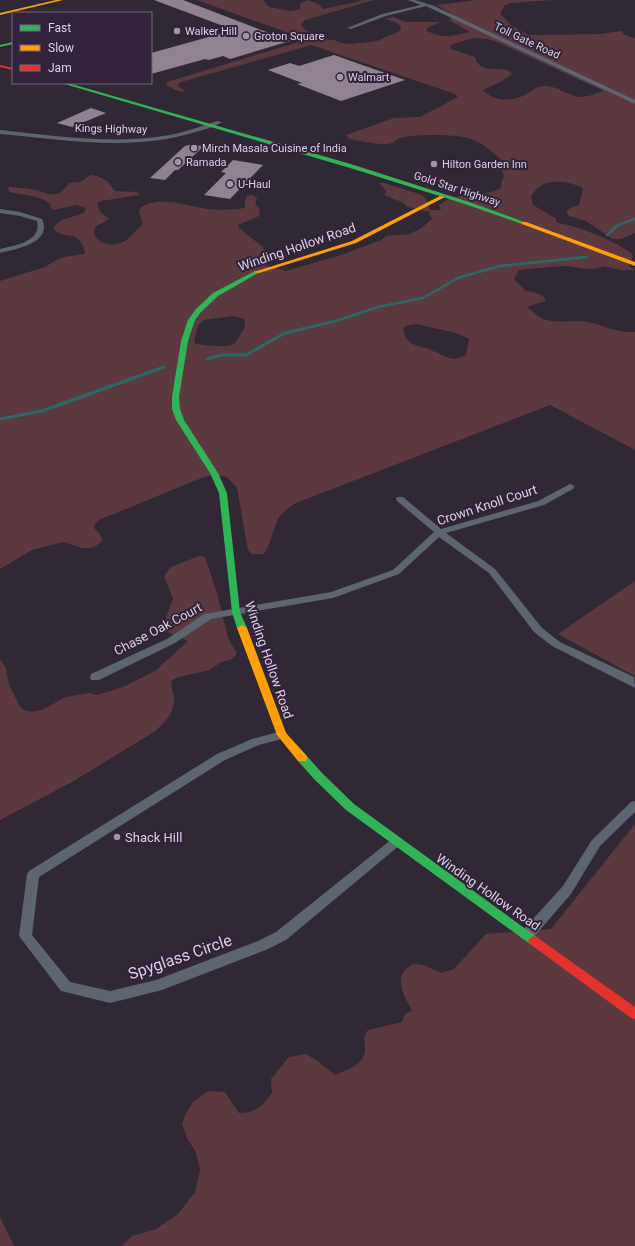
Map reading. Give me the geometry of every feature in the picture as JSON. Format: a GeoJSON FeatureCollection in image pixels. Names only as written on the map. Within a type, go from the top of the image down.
{"type":"FeatureCollection","features":[{"type":"Feature","properties":{"kind":"main road"},"geometry":{"type":"LineString","coordinates":[[0,12],[51,0]]}},
{"type":"Feature","properties":{"kind":"main road"},"geometry":{"type":"LineString","coordinates":[[0,12],[61,0]]}},
{"type":"Feature","properties":{"kind":"main road"},"geometry":{"type":"LineString","coordinates":[[0,12],[12,18]]}},
{"type":"Feature","properties":{"kind":"main road"},"geometry":{"type":"LineString","coordinates":[[0,46],[12,44]]}},
{"type":"Feature","properties":{"kind":"main road"},"geometry":{"type":"LineString","coordinates":[[0,60],[12,63]]}},
{"type":"Feature","properties":{"kind":"main road"},"geometry":{"type":"LineString","coordinates":[[0,66],[12,70]]}},
{"type":"Feature","properties":{"kind":"main road"},"geometry":{"type":"LineString","coordinates":[[0,70],[12,70]]}},
{"type":"Feature","properties":{"kind":"main road","name":"Gold Star Highway"},"geometry":{"type":"LineString","coordinates":[[66,84],[209,126],[260,140],[270,141],[501,215],[635,264]]}},
{"type":"Feature","properties":{"kind":"main road","name":"Gold Star Highway"},"geometry":{"type":"LineString","coordinates":[[89,84],[262,135],[270,141]]}},
{"type":"Feature","properties":{"kind":"main road","name":"Winding Hollow Road"},"geometry":{"type":"LineString","coordinates":[[442,197],[354,242],[258,272],[231,284],[207,301],[193,319],[187,331],[175,396],[176,408],[180,420],[218,477],[223,492],[236,612],[282,735],[318,776],[350,807],[396,842],[635,1014]]}},
{"type":"Feature","properties":{"kind":"street","name":"Toll Gate Road"},"geometry":{"type":"LineString","coordinates":[[410,0],[426,5],[635,102]]}},
{"type":"Feature","properties":{"kind":"street"},"geometry":{"type":"LineString","coordinates":[[349,28],[384,15],[426,5]]}},
{"type":"Feature","properties":{"kind":"street","name":"Kings Highway"},"geometry":{"type":"LineString","coordinates":[[0,132],[95,140],[141,140],[176,136],[219,122]]}},
{"type":"Feature","properties":{"kind":"street"},"geometry":{"type":"LineString","coordinates":[[0,211],[23,213],[33,216],[40,220],[43,226],[42,232],[37,238],[28,243],[0,251]]}},
{"type":"Feature","properties":{"kind":"street","name":"Crown Knoll Court"},"geometry":{"type":"LineString","coordinates":[[236,612],[333,595],[396,572],[439,532],[541,502],[570,487]]}},
{"type":"Feature","properties":{"kind":"street"},"geometry":{"type":"LineString","coordinates":[[400,499],[439,532],[492,571],[538,630],[556,644],[630,680],[635,684]]}},
{"type":"Feature","properties":{"kind":"street","name":"Chase Oak Court"},"geometry":{"type":"LineString","coordinates":[[95,677],[171,641],[208,616],[236,612]]}},
{"type":"Feature","properties":{"kind":"street","name":"Spyglass Circle"},"geometry":{"type":"LineString","coordinates":[[282,735],[256,742],[221,757],[33,874],[25,936],[66,986],[110,997],[157,986],[264,945],[281,936],[396,842]]}},
{"type":"Feature","properties":{"kind":"street"},"geometry":{"type":"LineString","coordinates":[[527,936],[567,890],[596,843],[635,805]]}},
{"type":"Feature","properties":{"kind":"shaded area"},"geometry":{"type":"Polygon","coordinates":[[[197,0],[263,0],[269,7],[290,11],[301,9],[300,4],[308,0],[318,4],[323,9],[362,0],[374,0],[305,20],[301,24],[304,29],[322,39],[351,44],[377,41],[400,31],[401,26],[395,22],[385,19],[393,17],[406,22],[440,22],[427,28],[427,31],[443,36],[453,36],[470,32],[449,20],[455,16],[437,5],[476,0],[554,0],[510,3],[504,6],[500,14],[512,26],[529,35],[600,34],[621,31],[625,35],[635,38],[635,233],[621,239],[613,239],[586,221],[569,216],[566,212],[572,207],[579,205],[583,188],[578,186],[561,182],[544,184],[538,188],[531,197],[533,205],[555,218],[557,223],[595,234],[630,252],[633,256],[629,266],[635,270],[621,270],[604,266],[590,269],[556,266],[519,270],[514,279],[526,291],[534,292],[543,296],[546,301],[529,306],[528,308],[543,319],[557,321],[580,321],[594,323],[614,330],[635,332],[635,450],[550,405],[296,503],[287,509],[278,520],[264,554],[252,554],[248,550],[237,488],[227,477],[214,475],[204,477],[99,520],[95,524],[94,528],[103,540],[96,546],[83,548],[63,542],[32,550],[0,569],[0,281],[45,267],[64,257],[84,254],[85,252],[82,244],[78,239],[60,234],[53,227],[62,220],[84,213],[86,208],[76,205],[53,210],[50,207],[51,205],[42,199],[9,192],[8,187],[40,191],[53,195],[62,191],[69,183],[80,182],[91,175],[107,181],[115,191],[137,192],[140,195],[101,201],[97,203],[100,212],[109,219],[95,227],[94,234],[101,242],[110,245],[115,245],[125,241],[143,224],[139,212],[140,208],[148,204],[156,202],[173,202],[207,209],[235,209],[245,208],[247,196],[253,195],[257,198],[255,203],[260,210],[259,216],[238,225],[240,229],[263,247],[264,250],[258,259],[264,265],[286,271],[344,254],[381,240],[387,236],[409,234],[420,229],[431,220],[432,218],[429,215],[430,212],[405,206],[406,205],[401,202],[385,195],[386,191],[379,183],[384,183],[422,195],[427,200],[430,210],[441,210],[439,205],[446,200],[486,193],[501,188],[504,176],[500,166],[501,160],[487,148],[465,137],[446,135],[414,136],[400,138],[388,144],[349,139],[346,135],[394,118],[420,117],[458,97],[455,94],[311,45],[181,82],[177,85],[186,92],[175,90],[166,84],[167,82],[302,41],[297,36],[197,0]],[[474,38],[453,44],[450,46],[451,49],[475,57],[480,66],[484,68],[508,70],[512,74],[502,81],[483,90],[495,98],[505,100],[515,99],[542,86],[550,86],[571,95],[580,97],[589,96],[604,91],[497,42],[488,39],[474,38]],[[233,316],[204,320],[198,325],[194,342],[196,344],[227,346],[234,344],[245,326],[244,319],[233,316]],[[416,324],[403,328],[410,343],[452,359],[466,355],[469,339],[456,333],[416,324]]]}},
{"type":"Feature","properties":{"kind":"shaded area"},"geometry":{"type":"Polygon","coordinates":[[[199,556],[205,557],[217,593],[228,638],[237,654],[230,660],[221,662],[210,670],[178,677],[172,680],[171,686],[174,696],[173,707],[165,721],[154,732],[72,782],[0,820],[0,659],[6,668],[9,685],[19,705],[24,710],[32,712],[44,709],[66,697],[89,693],[97,695],[123,687],[155,671],[188,641],[168,632],[163,626],[173,599],[164,576],[171,567],[199,556]]]}},
{"type":"Feature","properties":{"kind":"shaded area"},"geometry":{"type":"Polygon","coordinates":[[[635,581],[635,676],[558,634],[635,581]]]}},
{"type":"Feature","properties":{"kind":"shaded area"},"geometry":{"type":"Polygon","coordinates":[[[635,824],[635,1246],[120,1246],[132,1236],[156,1229],[178,1214],[195,1192],[200,1170],[196,1152],[188,1140],[182,1124],[185,1115],[193,1102],[208,1091],[225,1092],[239,1113],[250,1112],[262,1105],[272,1093],[271,1079],[289,1057],[306,1054],[335,1075],[354,1066],[362,1060],[364,1055],[364,1038],[368,1030],[402,1022],[405,1014],[412,1010],[405,997],[401,982],[401,977],[406,969],[413,964],[423,965],[442,973],[454,969],[486,934],[551,929],[635,824]]]}},
{"type":"Feature","properties":{"kind":"shaded area"},"geometry":{"type":"Polygon","coordinates":[[[0,1217],[14,1246],[0,1246],[0,1217]]]}},
{"type":"Feature","properties":{"kind":"building","name":"Groton Square"},"geometry":{"type":"Polygon","coordinates":[[[154,0],[183,0],[290,41],[230,59],[223,56],[209,60],[205,59],[152,74],[152,53],[234,30],[154,0]]]}},
{"type":"Feature","properties":{"kind":"building","name":"Walmart"},"geometry":{"type":"Polygon","coordinates":[[[334,55],[405,80],[341,101],[297,84],[302,83],[268,70],[290,63],[299,66],[334,55]]]}},
{"type":"Feature","properties":{"kind":"building"},"geometry":{"type":"Polygon","coordinates":[[[91,108],[106,113],[72,127],[57,123],[91,108]]]}},
{"type":"Feature","properties":{"kind":"building","name":"Ramada"},"geometry":{"type":"Polygon","coordinates":[[[185,146],[204,146],[165,180],[150,178],[185,146]]]}},
{"type":"Feature","properties":{"kind":"building","name":"U-Haul"},"geometry":{"type":"Polygon","coordinates":[[[233,160],[263,165],[230,199],[204,195],[226,173],[221,172],[233,160]]]}},
{"type":"Feature","properties":{"kind":"waterway"},"geometry":{"type":"LineString","coordinates":[[607,235],[618,225],[635,219]]}},
{"type":"Feature","properties":{"kind":"waterway"},"geometry":{"type":"LineString","coordinates":[[315,326],[378,307],[423,298],[458,278],[500,266],[587,257]]}},
{"type":"Feature","properties":{"kind":"waterway"},"geometry":{"type":"LineString","coordinates":[[207,359],[222,355],[246,355],[285,333],[315,326]]}},
{"type":"Feature","properties":{"kind":"waterway"},"geometry":{"type":"LineString","coordinates":[[311,327],[315,326]]}},
{"type":"Feature","properties":{"kind":"waterway"},"geometry":{"type":"LineString","coordinates":[[0,419],[42,411],[164,367]]}},
{"type":"Feature","properties":{"kind":"traffic: fast"},"geometry":{"type":"LineString","coordinates":[[0,46],[12,43]]}},
{"type":"Feature","properties":{"kind":"traffic: fast"},"geometry":{"type":"LineString","coordinates":[[67,84],[352,166],[524,223]]}},
{"type":"Feature","properties":{"kind":"traffic: fast"},"geometry":{"type":"LineString","coordinates":[[242,628],[236,612],[223,493],[209,464],[185,430],[176,409],[175,397],[184,341],[192,320],[206,302],[236,282],[257,272]]}},
{"type":"Feature","properties":{"kind":"traffic: fast"},"geometry":{"type":"LineString","coordinates":[[302,758],[350,807],[534,941]]}},
{"type":"Feature","properties":{"kind":"traffic: slow"},"geometry":{"type":"LineString","coordinates":[[0,14],[61,0]]}},
{"type":"Feature","properties":{"kind":"traffic: slow"},"geometry":{"type":"LineString","coordinates":[[257,272],[354,242],[442,197]]}},
{"type":"Feature","properties":{"kind":"traffic: slow"},"geometry":{"type":"LineString","coordinates":[[524,223],[635,264]]}},
{"type":"Feature","properties":{"kind":"traffic: slow"},"geometry":{"type":"LineString","coordinates":[[242,628],[282,735],[302,758]]}},
{"type":"Feature","properties":{"kind":"traffic: jam"},"geometry":{"type":"LineString","coordinates":[[0,66],[12,69]]}},
{"type":"Feature","properties":{"kind":"traffic: jam"},"geometry":{"type":"LineString","coordinates":[[534,941],[635,1014]]}},
{"type":"Feature","properties":{"kind":"place","name":"Walker Hill"},"geometry":{"type":"Point","coordinates":[177,31]}},
{"type":"Feature","properties":{"kind":"place","name":"Groton Square"},"geometry":{"type":"Point","coordinates":[246,36]}},
{"type":"Feature","properties":{"kind":"place","name":"Walmart"},"geometry":{"type":"Point","coordinates":[340,77]}},
{"type":"Feature","properties":{"kind":"place","name":"Mirch Masala Cuisine of India"},"geometry":{"type":"Point","coordinates":[194,148]}},
{"type":"Feature","properties":{"kind":"place","name":"Ramada"},"geometry":{"type":"Point","coordinates":[178,162]}},
{"type":"Feature","properties":{"kind":"place","name":"Hilton Garden Inn"},"geometry":{"type":"Point","coordinates":[434,164]}},
{"type":"Feature","properties":{"kind":"place","name":"U-Haul"},"geometry":{"type":"Point","coordinates":[230,184]}},
{"type":"Feature","properties":{"kind":"place","name":"Shack Hill"},"geometry":{"type":"Point","coordinates":[117,837]}}]}
